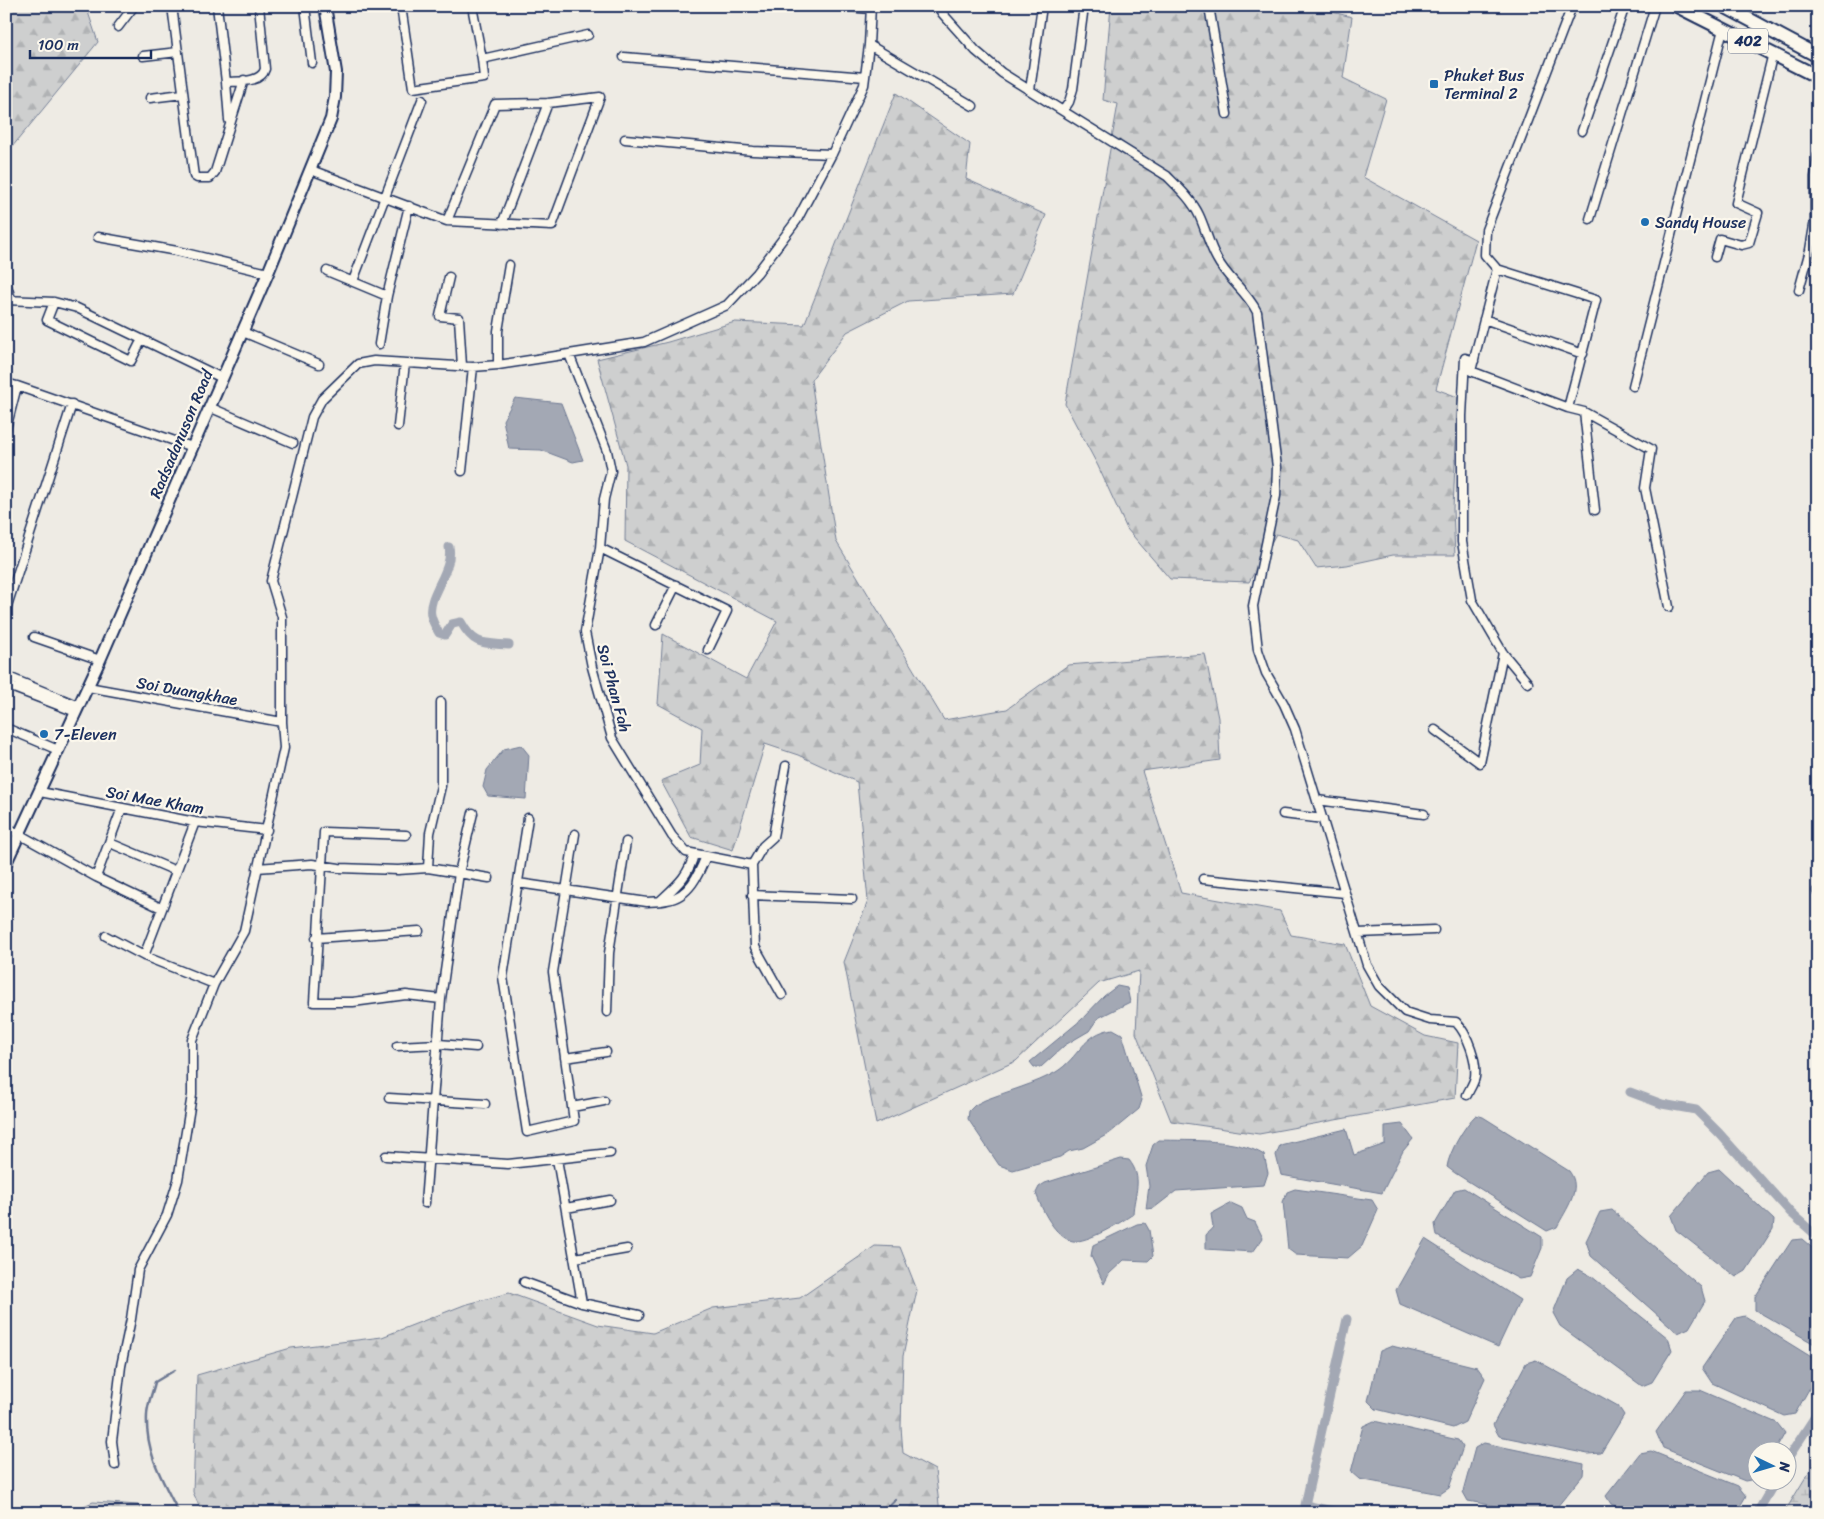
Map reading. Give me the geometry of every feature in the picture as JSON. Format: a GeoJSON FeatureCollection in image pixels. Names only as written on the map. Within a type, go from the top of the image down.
{"type":"FeatureCollection","features":[{"type":"Feature","properties":{"kind":"main road","name":"402"},"geometry":{"type":"LineString","coordinates":[[1677,6],[1774,53],[1818,77]]}},
{"type":"Feature","properties":{"kind":"main road","name":"402"},"geometry":{"type":"LineString","coordinates":[[1724,6],[1818,56]]}},
{"type":"Feature","properties":{"kind":"street"},"geometry":{"type":"LineString","coordinates":[[118,27],[134,6]]}},
{"type":"Feature","properties":{"kind":"street"},"geometry":{"type":"LineString","coordinates":[[172,6],[193,169],[196,178],[210,178],[213,176],[244,80]]}},
{"type":"Feature","properties":{"kind":"street"},"geometry":{"type":"LineString","coordinates":[[216,6],[230,124]]}},
{"type":"Feature","properties":{"kind":"street"},"geometry":{"type":"LineString","coordinates":[[226,82],[262,76],[265,69],[259,6]]}},
{"type":"Feature","properties":{"kind":"street"},"geometry":{"type":"LineString","coordinates":[[305,6],[312,62]]}},
{"type":"Feature","properties":{"kind":"street","name":"Radsadanuson Road"},"geometry":{"type":"LineString","coordinates":[[6,862],[100,660],[312,170],[331,119],[335,97],[336,72],[325,6]]}},
{"type":"Feature","properties":{"kind":"street"},"geometry":{"type":"LineString","coordinates":[[400,6],[413,88],[484,78],[472,6]]}},
{"type":"Feature","properties":{"kind":"street"},"geometry":{"type":"LineString","coordinates":[[115,1465],[112,1440],[121,1366],[131,1319],[138,1270],[167,1215],[178,1180],[192,1095],[192,1040],[214,984],[244,932],[284,748],[282,722],[282,617],[272,580],[316,407],[358,364],[374,361],[473,367],[569,354],[644,342],[727,305],[757,273],[797,220],[832,154],[864,85],[869,45],[870,8],[838,6]]}},
{"type":"Feature","properties":{"kind":"street"},"geometry":{"type":"LineString","coordinates":[[938,6],[976,51],[1002,73],[1167,176],[1187,196],[1199,214],[1217,259],[1228,276],[1252,301],[1256,312],[1277,467],[1276,496],[1253,606],[1258,650],[1266,673],[1284,704],[1295,729],[1367,965],[1379,986],[1405,1012],[1430,1020],[1456,1022],[1464,1031],[1472,1050],[1475,1077],[1467,1095]]}},
{"type":"Feature","properties":{"kind":"street"},"geometry":{"type":"LineString","coordinates":[[1030,90],[1042,6]]}},
{"type":"Feature","properties":{"kind":"street"},"geometry":{"type":"LineString","coordinates":[[1063,111],[1070,102],[1073,89],[1084,6]]}},
{"type":"Feature","properties":{"kind":"street"},"geometry":{"type":"LineString","coordinates":[[1209,6],[1227,114]]}},
{"type":"Feature","properties":{"kind":"street"},"geometry":{"type":"LineString","coordinates":[[1568,408],[1596,300],[1497,269],[1485,255],[1486,230],[1572,6]]}},
{"type":"Feature","properties":{"kind":"street"},"geometry":{"type":"LineString","coordinates":[[1582,131],[1625,6]]}},
{"type":"Feature","properties":{"kind":"street"},"geometry":{"type":"LineString","coordinates":[[1590,219],[1655,6]]}},
{"type":"Feature","properties":{"kind":"street"},"geometry":{"type":"LineString","coordinates":[[1633,386],[1724,29]]}},
{"type":"Feature","properties":{"kind":"street"},"geometry":{"type":"LineString","coordinates":[[482,59],[588,36]]}},
{"type":"Feature","properties":{"kind":"street"},"geometry":{"type":"LineString","coordinates":[[869,45],[973,106]]}},
{"type":"Feature","properties":{"kind":"street"},"geometry":{"type":"LineString","coordinates":[[143,56],[178,52]]}},
{"type":"Feature","properties":{"kind":"street"},"geometry":{"type":"LineString","coordinates":[[1715,257],[1720,239],[1741,244],[1749,243],[1758,212],[1736,203],[1774,53]]}},
{"type":"Feature","properties":{"kind":"street"},"geometry":{"type":"LineString","coordinates":[[624,57],[865,77]]}},
{"type":"Feature","properties":{"kind":"street"},"geometry":{"type":"LineString","coordinates":[[150,98],[183,94]]}},
{"type":"Feature","properties":{"kind":"street"},"geometry":{"type":"LineString","coordinates":[[312,170],[447,221],[552,226],[600,97],[548,103],[495,104],[447,221]]}},
{"type":"Feature","properties":{"kind":"street"},"geometry":{"type":"LineString","coordinates":[[353,281],[422,100]]}},
{"type":"Feature","properties":{"kind":"street"},"geometry":{"type":"LineString","coordinates":[[502,224],[548,103]]}},
{"type":"Feature","properties":{"kind":"street"},"geometry":{"type":"LineString","coordinates":[[625,139],[753,152],[832,154]]}},
{"type":"Feature","properties":{"kind":"street"},"geometry":{"type":"LineString","coordinates":[[1799,290],[1810,250],[1815,220],[1815,177],[1818,155]]}},
{"type":"Feature","properties":{"kind":"street"},"geometry":{"type":"LineString","coordinates":[[379,344],[387,296],[409,206]]}},
{"type":"Feature","properties":{"kind":"street"},"geometry":{"type":"LineString","coordinates":[[98,237],[177,251],[268,273]]}},
{"type":"Feature","properties":{"kind":"street"},"geometry":{"type":"LineString","coordinates":[[498,365],[498,331],[509,265]]}},
{"type":"Feature","properties":{"kind":"street"},"geometry":{"type":"LineString","coordinates":[[1497,269],[1471,371],[1568,408],[1584,412],[1651,448],[1645,488],[1669,607]]}},
{"type":"Feature","properties":{"kind":"street"},"geometry":{"type":"LineString","coordinates":[[327,271],[387,296]]}},
{"type":"Feature","properties":{"kind":"street"},"geometry":{"type":"LineString","coordinates":[[449,278],[440,316],[459,318],[462,366]]}},
{"type":"Feature","properties":{"kind":"street"},"geometry":{"type":"LineString","coordinates":[[6,283],[8,300],[54,302],[77,308],[222,378]]}},
{"type":"Feature","properties":{"kind":"street"},"geometry":{"type":"LineString","coordinates":[[54,302],[47,320],[131,361],[141,340]]}},
{"type":"Feature","properties":{"kind":"street"},"geometry":{"type":"LineString","coordinates":[[1484,319],[1583,354]]}},
{"type":"Feature","properties":{"kind":"street"},"geometry":{"type":"LineString","coordinates":[[243,332],[319,364]]}},
{"type":"Feature","properties":{"kind":"street","name":"Soi Phan Fah"},"geometry":{"type":"LineString","coordinates":[[569,354],[607,451],[611,471],[604,499],[600,548],[585,632],[592,667],[612,738],[672,836],[686,852],[752,865]]}},
{"type":"Feature","properties":{"kind":"street"},"geometry":{"type":"LineString","coordinates":[[1474,360],[1465,358],[1462,416],[1462,542],[1472,600],[1503,653],[1528,683]]}},
{"type":"Feature","properties":{"kind":"street"},"geometry":{"type":"LineString","coordinates":[[398,426],[405,363]]}},
{"type":"Feature","properties":{"kind":"street"},"geometry":{"type":"LineString","coordinates":[[462,471],[473,367]]}},
{"type":"Feature","properties":{"kind":"street"},"geometry":{"type":"LineString","coordinates":[[6,383],[72,404],[192,448]]}},
{"type":"Feature","properties":{"kind":"street"},"geometry":{"type":"LineString","coordinates":[[6,430],[17,386]]}},
{"type":"Feature","properties":{"kind":"street"},"geometry":{"type":"LineString","coordinates":[[6,608],[72,404]]}},
{"type":"Feature","properties":{"kind":"street"},"geometry":{"type":"LineString","coordinates":[[210,407],[293,443]]}},
{"type":"Feature","properties":{"kind":"street"},"geometry":{"type":"LineString","coordinates":[[1584,412],[1596,510]]}},
{"type":"Feature","properties":{"kind":"street"},"geometry":{"type":"LineString","coordinates":[[600,548],[727,611],[708,650]]}},
{"type":"Feature","properties":{"kind":"street"},"geometry":{"type":"LineString","coordinates":[[656,625],[676,585]]}},
{"type":"Feature","properties":{"kind":"street"},"geometry":{"type":"LineString","coordinates":[[34,637],[100,660]]}},
{"type":"Feature","properties":{"kind":"street"},"geometry":{"type":"LineString","coordinates":[[1435,730],[1480,763],[1503,653]]}},
{"type":"Feature","properties":{"kind":"street"},"geometry":{"type":"LineString","coordinates":[[6,676],[78,709]]}},
{"type":"Feature","properties":{"kind":"street"},"geometry":{"type":"LineString","coordinates":[[6,685],[78,709]]}},
{"type":"Feature","properties":{"kind":"street","name":"Soi Duangkhae"},"geometry":{"type":"LineString","coordinates":[[88,687],[282,722]]}},
{"type":"Feature","properties":{"kind":"street"},"geometry":{"type":"LineString","coordinates":[[428,868],[430,833],[441,786],[441,702]]}},
{"type":"Feature","properties":{"kind":"street"},"geometry":{"type":"LineString","coordinates":[[6,728],[58,750]]}},
{"type":"Feature","properties":{"kind":"street"},"geometry":{"type":"LineString","coordinates":[[782,995],[755,947],[752,865],[763,846],[773,837],[786,766]]}},
{"type":"Feature","properties":{"kind":"street","name":"Soi Mae Kham"},"geometry":{"type":"LineString","coordinates":[[40,792],[195,822],[267,830]]}},
{"type":"Feature","properties":{"kind":"street"},"geometry":{"type":"LineString","coordinates":[[1317,800],[1424,814]]}},
{"type":"Feature","properties":{"kind":"street"},"geometry":{"type":"LineString","coordinates":[[96,877],[122,808]]}},
{"type":"Feature","properties":{"kind":"street"},"geometry":{"type":"LineString","coordinates":[[425,1203],[439,1044],[441,999],[459,873],[473,813]]}},
{"type":"Feature","properties":{"kind":"street"},"geometry":{"type":"LineString","coordinates":[[1283,814],[1323,819]]}},
{"type":"Feature","properties":{"kind":"street"},"geometry":{"type":"LineString","coordinates":[[528,818],[503,977],[527,1132],[574,1121],[553,972],[575,834]]}},
{"type":"Feature","properties":{"kind":"street"},"geometry":{"type":"LineString","coordinates":[[144,956],[195,822]]}},
{"type":"Feature","properties":{"kind":"street"},"geometry":{"type":"LineString","coordinates":[[6,827],[96,877],[161,908]]}},
{"type":"Feature","properties":{"kind":"street"},"geometry":{"type":"LineString","coordinates":[[406,835],[324,832],[316,938],[314,1002],[353,1002],[406,995],[441,999]]}},
{"type":"Feature","properties":{"kind":"street"},"geometry":{"type":"LineString","coordinates":[[607,1012],[610,953],[626,842]]}},
{"type":"Feature","properties":{"kind":"street"},"geometry":{"type":"LineString","coordinates":[[110,843],[176,871]]}},
{"type":"Feature","properties":{"kind":"street"},"geometry":{"type":"LineString","coordinates":[[660,901],[684,878],[691,867],[694,854]]}},
{"type":"Feature","properties":{"kind":"street"},"geometry":{"type":"LineString","coordinates":[[518,883],[647,902],[660,901],[673,899],[684,892],[698,875],[706,856]]}},
{"type":"Feature","properties":{"kind":"street"},"geometry":{"type":"LineString","coordinates":[[257,868],[312,864],[339,868],[398,870],[428,868],[489,878]]}},
{"type":"Feature","properties":{"kind":"street"},"geometry":{"type":"LineString","coordinates":[[1203,879],[1345,894]]}},
{"type":"Feature","properties":{"kind":"street"},"geometry":{"type":"LineString","coordinates":[[752,895],[852,899]]}},
{"type":"Feature","properties":{"kind":"street"},"geometry":{"type":"LineString","coordinates":[[1358,934],[1434,930]]}},
{"type":"Feature","properties":{"kind":"street"},"geometry":{"type":"LineString","coordinates":[[316,938],[419,931]]}},
{"type":"Feature","properties":{"kind":"street"},"geometry":{"type":"LineString","coordinates":[[106,936],[144,956],[214,984]]}},
{"type":"Feature","properties":{"kind":"street"},"geometry":{"type":"LineString","coordinates":[[397,1046],[439,1044],[476,1047]]}},
{"type":"Feature","properties":{"kind":"street"},"geometry":{"type":"LineString","coordinates":[[565,1058],[606,1052]]}},
{"type":"Feature","properties":{"kind":"street"},"geometry":{"type":"LineString","coordinates":[[389,1098],[485,1104]]}},
{"type":"Feature","properties":{"kind":"street"},"geometry":{"type":"LineString","coordinates":[[572,1107],[604,1101]]}},
{"type":"Feature","properties":{"kind":"street"},"geometry":{"type":"LineString","coordinates":[[386,1156],[508,1164],[610,1153]]}},
{"type":"Feature","properties":{"kind":"street"},"geometry":{"type":"LineString","coordinates":[[557,1159],[582,1303]]}},
{"type":"Feature","properties":{"kind":"street"},"geometry":{"type":"LineString","coordinates":[[566,1208],[610,1200]]}},
{"type":"Feature","properties":{"kind":"street"},"geometry":{"type":"LineString","coordinates":[[574,1258],[627,1249]]}},
{"type":"Feature","properties":{"kind":"street"},"geometry":{"type":"LineString","coordinates":[[524,1282],[582,1303],[640,1315]]}},
{"type":"Feature","properties":{"kind":"green space"},"geometry":{"type":"Polygon","coordinates":[[[6,6],[86,6],[98,42],[12,147],[6,148],[6,6]]]}},
{"type":"Feature","properties":{"kind":"green space"},"geometry":{"type":"Polygon","coordinates":[[[1111,6],[1309,6],[1352,17],[1343,78],[1386,99],[1363,177],[1476,240],[1436,389],[1458,397],[1453,509],[1455,555],[1393,555],[1347,565],[1316,568],[1298,540],[1276,534],[1249,582],[1170,579],[1127,529],[1098,466],[1065,404],[1118,104],[1103,100],[1111,6]]]}},
{"type":"Feature","properties":{"kind":"green space"},"geometry":{"type":"Polygon","coordinates":[[[896,93],[970,144],[966,179],[1046,215],[1013,294],[908,301],[847,332],[811,380],[836,541],[944,720],[1007,709],[1068,665],[1205,654],[1218,718],[1220,760],[1142,771],[1181,893],[1280,911],[1291,935],[1345,944],[1370,1006],[1425,1036],[1458,1043],[1455,1098],[1259,1134],[1171,1121],[1136,1033],[1139,971],[1099,983],[1016,1061],[876,1124],[844,962],[868,901],[857,782],[798,755],[765,744],[733,850],[691,837],[661,781],[700,765],[702,728],[658,704],[663,634],[746,679],[777,621],[625,541],[626,465],[597,359],[668,342],[735,322],[804,325],[896,93]]]}},
{"type":"Feature","properties":{"kind":"green space"},"geometry":{"type":"Polygon","coordinates":[[[875,1246],[900,1247],[917,1290],[903,1356],[901,1427],[903,1453],[935,1470],[940,1513],[202,1513],[193,1492],[197,1375],[291,1348],[382,1337],[464,1305],[509,1293],[598,1325],[653,1333],[713,1308],[800,1298],[875,1246]]]}},
{"type":"Feature","properties":{"kind":"green space"},"geometry":{"type":"Polygon","coordinates":[[[1818,1457],[1818,1513],[1784,1513],[1818,1457]]]}},
{"type":"Feature","properties":{"kind":"green space"},"geometry":{"type":"Polygon","coordinates":[[[93,1502],[138,1505],[143,1513],[67,1513],[93,1502]]]}},
{"type":"Feature","properties":{"kind":"shaded area"},"geometry":{"type":"Polygon","coordinates":[[[515,398],[561,403],[583,460],[573,462],[541,450],[509,449],[503,420],[515,398]]]}},
{"type":"Feature","properties":{"kind":"shaded area"},"geometry":{"type":"Polygon","coordinates":[[[521,745],[529,755],[526,799],[488,796],[483,787],[487,770],[504,749],[521,745]]]}},
{"type":"Feature","properties":{"kind":"shaded area"},"geometry":{"type":"Polygon","coordinates":[[[1117,986],[1127,988],[1130,1002],[1098,1018],[1089,1031],[1065,1045],[1041,1067],[1034,1067],[1030,1062],[1081,1020],[1104,996],[1117,986]]]}},
{"type":"Feature","properties":{"kind":"shaded area"},"geometry":{"type":"Polygon","coordinates":[[[1113,1029],[1122,1034],[1142,1100],[1139,1109],[1110,1133],[1083,1148],[1069,1151],[1060,1157],[1013,1170],[999,1165],[968,1119],[969,1111],[975,1105],[985,1100],[1030,1084],[1056,1072],[1095,1035],[1113,1029]]]}},
{"type":"Feature","properties":{"kind":"shaded area"},"geometry":{"type":"Polygon","coordinates":[[[1476,1115],[1483,1117],[1569,1171],[1573,1178],[1574,1192],[1557,1227],[1547,1231],[1447,1167],[1458,1139],[1476,1115]]]}},
{"type":"Feature","properties":{"kind":"shaded area"},"geometry":{"type":"Polygon","coordinates":[[[1402,1124],[1413,1139],[1403,1151],[1382,1193],[1281,1175],[1276,1155],[1280,1145],[1346,1129],[1354,1155],[1385,1144],[1385,1126],[1402,1124]]]}},
{"type":"Feature","properties":{"kind":"shaded area"},"geometry":{"type":"Polygon","coordinates":[[[1159,1140],[1227,1143],[1253,1150],[1264,1155],[1268,1173],[1264,1185],[1176,1191],[1154,1208],[1146,1209],[1149,1186],[1146,1166],[1153,1145],[1159,1140]]]}},
{"type":"Feature","properties":{"kind":"shaded area"},"geometry":{"type":"Polygon","coordinates":[[[1121,1159],[1129,1160],[1136,1174],[1137,1186],[1133,1214],[1113,1227],[1087,1239],[1073,1241],[1066,1239],[1050,1222],[1041,1206],[1036,1193],[1039,1187],[1045,1183],[1121,1159]]]}},
{"type":"Feature","properties":{"kind":"shaded area"},"geometry":{"type":"Polygon","coordinates":[[[1719,1169],[1774,1220],[1773,1229],[1746,1271],[1736,1277],[1676,1230],[1671,1216],[1708,1172],[1719,1169]]]}},
{"type":"Feature","properties":{"kind":"shaded area"},"geometry":{"type":"Polygon","coordinates":[[[1464,1188],[1542,1237],[1542,1248],[1530,1277],[1519,1279],[1437,1236],[1435,1224],[1455,1190],[1464,1188]]]}},
{"type":"Feature","properties":{"kind":"shaded area"},"geometry":{"type":"Polygon","coordinates":[[[1295,1189],[1372,1200],[1378,1210],[1362,1246],[1348,1258],[1296,1255],[1288,1249],[1283,1202],[1287,1192],[1295,1189]]]}},
{"type":"Feature","properties":{"kind":"shaded area"},"geometry":{"type":"Polygon","coordinates":[[[1231,1203],[1242,1208],[1247,1219],[1255,1222],[1263,1238],[1253,1252],[1206,1249],[1206,1235],[1213,1227],[1211,1214],[1231,1203]]]}},
{"type":"Feature","properties":{"kind":"shaded area"},"geometry":{"type":"Polygon","coordinates":[[[1612,1210],[1701,1287],[1705,1301],[1689,1328],[1678,1333],[1591,1256],[1586,1241],[1600,1212],[1612,1210]]]}},
{"type":"Feature","properties":{"kind":"shaded area"},"geometry":{"type":"Polygon","coordinates":[[[1145,1223],[1149,1230],[1153,1256],[1148,1261],[1124,1260],[1109,1274],[1104,1284],[1091,1256],[1093,1245],[1137,1224],[1145,1223]]]}},
{"type":"Feature","properties":{"kind":"shaded area"},"geometry":{"type":"Polygon","coordinates":[[[1425,1239],[1520,1300],[1498,1347],[1400,1304],[1396,1290],[1425,1239]]]}},
{"type":"Feature","properties":{"kind":"shaded area"},"geometry":{"type":"Polygon","coordinates":[[[1802,1239],[1818,1253],[1818,1346],[1755,1310],[1755,1297],[1792,1240],[1802,1239]]]}},
{"type":"Feature","properties":{"kind":"shaded area"},"geometry":{"type":"Polygon","coordinates":[[[1578,1269],[1591,1276],[1668,1338],[1672,1350],[1652,1382],[1642,1386],[1560,1326],[1553,1313],[1567,1278],[1578,1269]]]}},
{"type":"Feature","properties":{"kind":"shaded area"},"geometry":{"type":"Polygon","coordinates":[[[1745,1316],[1813,1358],[1818,1373],[1795,1414],[1784,1416],[1712,1383],[1702,1368],[1736,1318],[1745,1316]]]}},
{"type":"Feature","properties":{"kind":"shaded area"},"geometry":{"type":"Polygon","coordinates":[[[1392,1346],[1477,1367],[1485,1378],[1465,1422],[1453,1428],[1376,1409],[1368,1401],[1380,1351],[1392,1346]]]}},
{"type":"Feature","properties":{"kind":"shaded area"},"geometry":{"type":"Polygon","coordinates":[[[1536,1360],[1618,1406],[1624,1415],[1601,1453],[1588,1454],[1499,1436],[1493,1425],[1526,1363],[1536,1360]]]}},
{"type":"Feature","properties":{"kind":"shaded area"},"geometry":{"type":"Polygon","coordinates":[[[1686,1390],[1700,1390],[1777,1423],[1785,1433],[1780,1442],[1746,1442],[1745,1481],[1663,1448],[1656,1432],[1686,1390]]]}},
{"type":"Feature","properties":{"kind":"shaded area"},"geometry":{"type":"Polygon","coordinates":[[[1374,1421],[1458,1440],[1463,1447],[1449,1488],[1440,1494],[1359,1479],[1351,1472],[1363,1426],[1374,1421]]]}},
{"type":"Feature","properties":{"kind":"shaded area"},"geometry":{"type":"Polygon","coordinates":[[[1484,1443],[1584,1464],[1583,1475],[1557,1507],[1534,1513],[1468,1501],[1463,1492],[1475,1448],[1484,1443]]]}},
{"type":"Feature","properties":{"kind":"shaded area"},"geometry":{"type":"Polygon","coordinates":[[[1651,1451],[1738,1486],[1746,1496],[1736,1513],[1634,1513],[1611,1504],[1606,1496],[1640,1453],[1651,1451]]]}},
{"type":"Feature","properties":{"kind":"waterway"},"geometry":{"type":"LineString","coordinates":[[449,547],[448,565],[431,607],[432,620],[439,633],[445,635],[452,624],[461,622],[470,635],[480,642],[509,645]]}},
{"type":"Feature","properties":{"kind":"waterway"},"geometry":{"type":"LineString","coordinates":[[1630,1092],[1662,1104],[1696,1110],[1791,1213],[1818,1237]]}},
{"type":"Feature","properties":{"kind":"waterway"},"geometry":{"type":"LineString","coordinates":[[1341,1513],[1305,1505],[1347,1319]]}},
{"type":"Feature","properties":{"kind":"waterway"},"geometry":{"type":"LineString","coordinates":[[175,1370],[155,1382],[148,1407],[147,1429],[156,1466],[179,1513]]}},
{"type":"Feature","properties":{"kind":"waterway"},"geometry":{"type":"LineString","coordinates":[[1796,1446],[1818,1412]]}},
{"type":"Feature","properties":{"kind":"waterway"},"geometry":{"type":"LineString","coordinates":[[1757,1513],[1769,1492]]}},
{"type":"Feature","properties":{"kind":"waterway"},"geometry":{"type":"LineString","coordinates":[[882,1513],[895,1500]]}},
{"type":"Feature","properties":{"kind":"place","name":"Phuket Bus Terminal 2"},"geometry":{"type":"Point","coordinates":[1434,84]}},
{"type":"Feature","properties":{"kind":"place","name":"Sandy House"},"geometry":{"type":"Point","coordinates":[1645,222]}},
{"type":"Feature","properties":{"kind":"place","name":"7-Eleven"},"geometry":{"type":"Point","coordinates":[44,734]}}]}
